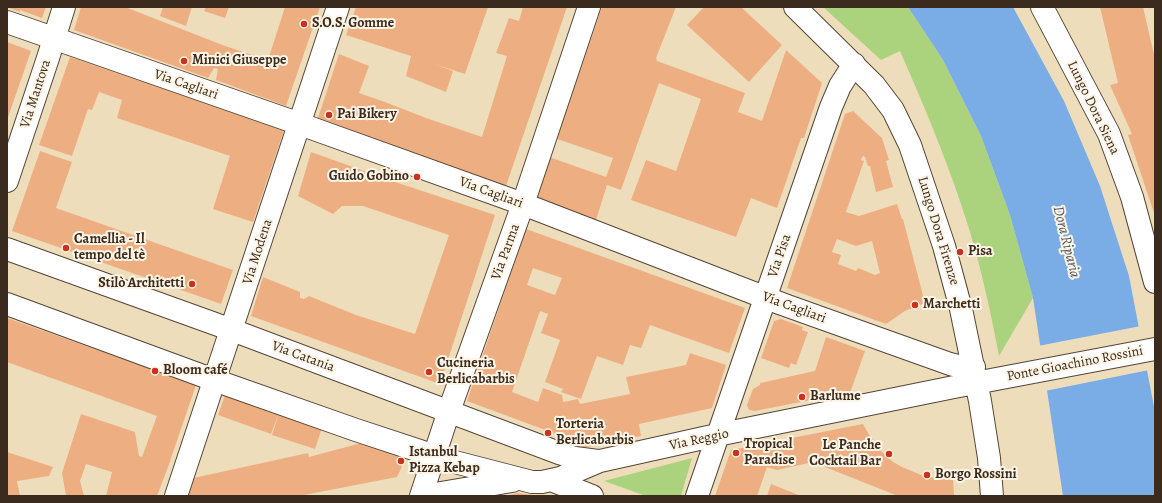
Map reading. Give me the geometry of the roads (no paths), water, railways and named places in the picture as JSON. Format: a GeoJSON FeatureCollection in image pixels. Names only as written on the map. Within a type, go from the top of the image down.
{"type":"FeatureCollection","features":[{"type":"Feature","properties":{"kind":"street","name":"Via Mantova"},"geometry":{"type":"LineString","coordinates":[[7,181],[64,7]]}},
{"type":"Feature","properties":{"kind":"street","name":"Via Modena"},"geometry":{"type":"LineString","coordinates":[[176,496],[338,7]]}},
{"type":"Feature","properties":{"kind":"street","name":"Via Parma"},"geometry":{"type":"LineString","coordinates":[[422,496],[449,411],[523,204],[589,7]]}},
{"type":"Feature","properties":{"kind":"street","name":"Lungo Dora Firenze"},"geometry":{"type":"LineString","coordinates":[[795,7],[854,64],[884,97],[910,145],[944,246],[961,309],[975,375],[989,458],[992,496]]}},
{"type":"Feature","properties":{"kind":"street","name":"Lungo Dora Siena"},"geometry":{"type":"LineString","coordinates":[[1042,7],[1109,134],[1132,197],[1155,282]]}},
{"type":"Feature","properties":{"kind":"street","name":"Via Cagliari"},"geometry":{"type":"LineString","coordinates":[[7,22],[300,124],[523,204],[766,297],[950,364],[962,367],[975,375]]}},
{"type":"Feature","properties":{"kind":"street","name":"Via Pisa"},"geometry":{"type":"LineString","coordinates":[[697,496],[831,107],[840,86],[854,64]]}},
{"type":"Feature","properties":{"kind":"street","name":"Via Catania"},"geometry":{"type":"LineString","coordinates":[[7,250],[232,330],[558,453],[575,458],[600,461]]}},
{"type":"Feature","properties":{"kind":"street"},"geometry":{"type":"LineString","coordinates":[[7,304],[356,430],[434,456],[522,479]]}},
{"type":"Feature","properties":{"kind":"street","name":"Ponte Gioachino Rossini"},"geometry":{"type":"LineString","coordinates":[[975,375],[998,379],[1154,349]]}},
{"type":"Feature","properties":{"kind":"street","name":"Via Reggio"},"geometry":{"type":"LineString","coordinates":[[422,496],[522,479],[542,482],[600,461],[975,375]]}},
{"type":"Feature","properties":{"kind":"street"},"geometry":{"type":"LineString","coordinates":[[551,480],[592,496]]}},
{"type":"Feature","properties":{"kind":"water","name":"Dora Riparia"},"geometry":{"type":"Polygon","coordinates":[[[908,7],[1013,7],[1064,101],[1100,186],[1129,276],[1155,412],[1155,496],[1063,496],[1033,298],[1010,215],[981,136],[943,60],[908,7]]]}},
{"type":"Feature","properties":{"kind":"place","name":"S.O.S. Gomme"},"geometry":{"type":"Point","coordinates":[304,24]}},
{"type":"Feature","properties":{"kind":"place","name":"Minici Giuseppe"},"geometry":{"type":"Point","coordinates":[184,61]}},
{"type":"Feature","properties":{"kind":"place","name":"Pai Bikery"},"geometry":{"type":"Point","coordinates":[329,115]}},
{"type":"Feature","properties":{"kind":"place","name":"Guido Gobino"},"geometry":{"type":"Point","coordinates":[417,177]}},
{"type":"Feature","properties":{"kind":"place","name":"Camellia - Il tempo del tè"},"geometry":{"type":"Point","coordinates":[66,248]}},
{"type":"Feature","properties":{"kind":"place","name":"Pisa"},"geometry":{"type":"Point","coordinates":[960,252]}},
{"type":"Feature","properties":{"kind":"place","name":"Stilò Architetti"},"geometry":{"type":"Point","coordinates":[192,284]}},
{"type":"Feature","properties":{"kind":"place","name":"Marchetti"},"geometry":{"type":"Point","coordinates":[915,305]}},
{"type":"Feature","properties":{"kind":"place","name":"Bloom café"},"geometry":{"type":"Point","coordinates":[155,371]}},
{"type":"Feature","properties":{"kind":"place","name":"Cucineria Berlicabarbis"},"geometry":{"type":"Point","coordinates":[429,372]}},
{"type":"Feature","properties":{"kind":"place","name":"Barlume"},"geometry":{"type":"Point","coordinates":[802,397]}},
{"type":"Feature","properties":{"kind":"place","name":"Torteria Berlicabarbis"},"geometry":{"type":"Point","coordinates":[548,433]}},
{"type":"Feature","properties":{"kind":"place","name":"Tropical Paradise"},"geometry":{"type":"Point","coordinates":[736,453]}},
{"type":"Feature","properties":{"kind":"place","name":"Le Panche Cocktail Bar"},"geometry":{"type":"Point","coordinates":[889,454]}},
{"type":"Feature","properties":{"kind":"place","name":"Istanbul Pizza Kebap"},"geometry":{"type":"Point","coordinates":[401,461]}},
{"type":"Feature","properties":{"kind":"place","name":"Borgo Rossini"},"geometry":{"type":"Point","coordinates":[927,475]}}]}
